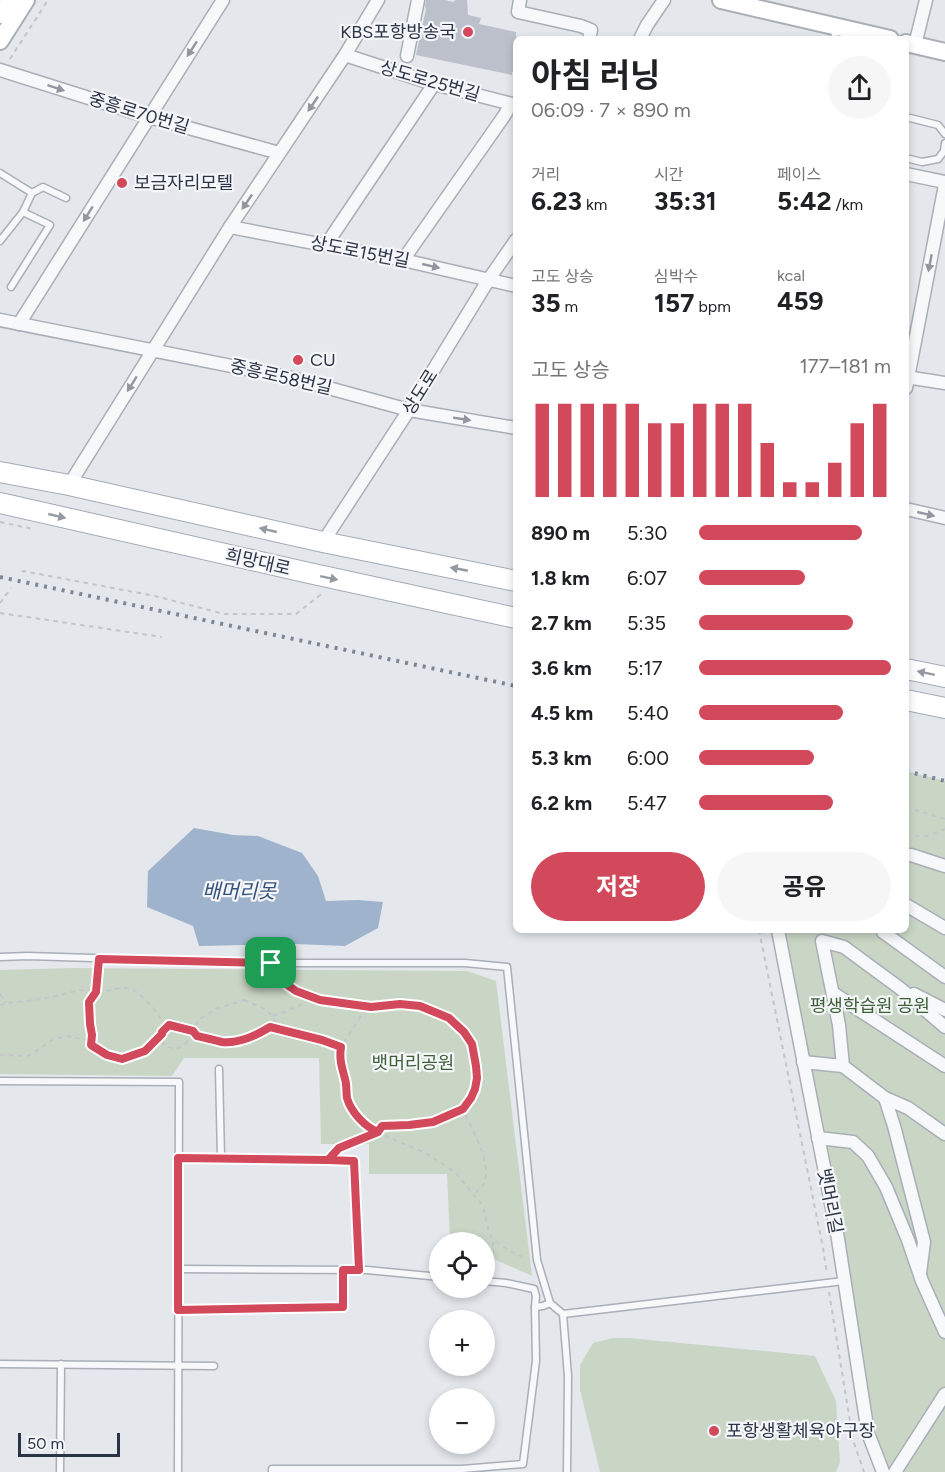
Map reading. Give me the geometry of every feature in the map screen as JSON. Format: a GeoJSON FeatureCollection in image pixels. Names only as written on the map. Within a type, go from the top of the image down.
{"type":"FeatureCollection","features":[{"type":"Feature","properties":{"kind":"main road"},"geometry":{"type":"LineString","coordinates":[[0,15],[10,0]]}},
{"type":"Feature","properties":{"kind":"main road"},"geometry":{"type":"LineString","coordinates":[[0,41],[26,0]]}},
{"type":"Feature","properties":{"kind":"main road"},"geometry":{"type":"LineString","coordinates":[[722,0],[835,33],[862,36]]}},
{"type":"Feature","properties":{"kind":"main road"},"geometry":{"type":"LineString","coordinates":[[911,44],[945,52]]}},
{"type":"Feature","properties":{"kind":"main road","name":"희망대로"},"geometry":{"type":"LineString","coordinates":[[0,472],[513,580]]}},
{"type":"Feature","properties":{"kind":"main road","name":"희망대로"},"geometry":{"type":"LineString","coordinates":[[0,503],[513,617]]}},
{"type":"Feature","properties":{"kind":"main road"},"geometry":{"type":"LineString","coordinates":[[909,670],[945,677]]}},
{"type":"Feature","properties":{"kind":"main road"},"geometry":{"type":"LineString","coordinates":[[909,701],[945,708]]}},
{"type":"Feature","properties":{"kind":"street"},"geometry":{"type":"LineString","coordinates":[[19,324],[224,0]]}},
{"type":"Feature","properties":{"kind":"street"},"geometry":{"type":"LineString","coordinates":[[69,485],[230,227],[345,55],[378,0]]}},
{"type":"Feature","properties":{"kind":"street"},"geometry":{"type":"LineString","coordinates":[[407,56],[418,0]]}},
{"type":"Feature","properties":{"kind":"street"},"geometry":{"type":"LineString","coordinates":[[520,0],[518,12],[581,26],[591,30],[590,36]]}},
{"type":"Feature","properties":{"kind":"street"},"geometry":{"type":"LineString","coordinates":[[642,36],[664,0]]}},
{"type":"Feature","properties":{"kind":"street"},"geometry":{"type":"LineString","coordinates":[[911,44],[926,0]]}},
{"type":"Feature","properties":{"kind":"street","name":"상도로25번길"},"geometry":{"type":"LineString","coordinates":[[345,55],[434,84],[513,104]]}},
{"type":"Feature","properties":{"kind":"street","name":"중흥로70번길"},"geometry":{"type":"LineString","coordinates":[[1,70],[149,117],[279,153]]}},
{"type":"Feature","properties":{"kind":"street"},"geometry":{"type":"LineString","coordinates":[[326,245],[434,84]]}},
{"type":"Feature","properties":{"kind":"street"},"geometry":{"type":"LineString","coordinates":[[403,260],[513,104]]}},
{"type":"Feature","properties":{"kind":"street"},"geometry":{"type":"LineString","coordinates":[[909,175],[945,184],[909,371]]}},
{"type":"Feature","properties":{"kind":"street","name":"상도로15번길"},"geometry":{"type":"LineString","coordinates":[[230,227],[403,260],[513,285]]}},
{"type":"Feature","properties":{"kind":"street","name":"상도로"},"geometry":{"type":"LineString","coordinates":[[323,542],[513,244]]}},
{"type":"Feature","properties":{"kind":"street","name":"중흥로58번길"},"geometry":{"type":"LineString","coordinates":[[0,320],[292,378],[409,410],[513,427]]}},
{"type":"Feature","properties":{"kind":"street"},"geometry":{"type":"LineString","coordinates":[[909,381],[945,383]]}},
{"type":"Feature","properties":{"kind":"street"},"geometry":{"type":"LineString","coordinates":[[909,510],[945,518]]}},
{"type":"Feature","properties":{"kind":"street"},"geometry":{"type":"LineString","coordinates":[[909,855],[945,866]]}},
{"type":"Feature","properties":{"kind":"street"},"geometry":{"type":"LineString","coordinates":[[909,907],[945,928]]}},
{"type":"Feature","properties":{"kind":"street","name":"뱃머리길"},"geometry":{"type":"LineString","coordinates":[[779,933],[838,1239],[867,1433],[883,1472]]}},
{"type":"Feature","properties":{"kind":"street"},"geometry":{"type":"LineString","coordinates":[[884,933],[945,977]]}},
{"type":"Feature","properties":{"kind":"street"},"geometry":{"type":"LineString","coordinates":[[843,1066],[839,1024],[822,940],[844,947],[901,989],[945,1027]]}},
{"type":"Feature","properties":{"kind":"street"},"geometry":{"type":"LineString","coordinates":[[901,989],[904,988],[945,1011]]}},
{"type":"Feature","properties":{"kind":"street"},"geometry":{"type":"LineString","coordinates":[[833,993],[945,1066]]}},
{"type":"Feature","properties":{"kind":"street"},"geometry":{"type":"LineString","coordinates":[[804,1062],[843,1066],[885,1098],[908,1108],[945,1134]]}},
{"type":"Feature","properties":{"kind":"street"},"geometry":{"type":"LineString","coordinates":[[885,1098],[924,1242],[920,1273]]}},
{"type":"Feature","properties":{"kind":"street"},"geometry":{"type":"LineString","coordinates":[[818,1138],[853,1142],[868,1156],[886,1188],[945,1332]]}},
{"type":"Feature","properties":{"kind":"street"},"geometry":{"type":"LineString","coordinates":[[895,1472],[945,1394]]}},
{"type":"Feature","properties":{"kind":"lane"},"geometry":{"type":"LineString","coordinates":[[909,118],[938,125],[945,134]]}},
{"type":"Feature","properties":{"kind":"lane"},"geometry":{"type":"LineString","coordinates":[[909,159],[922,162],[938,159],[944,151],[945,143]]}},
{"type":"Feature","properties":{"kind":"lane"},"geometry":{"type":"LineString","coordinates":[[0,173],[32,193]]}},
{"type":"Feature","properties":{"kind":"lane"},"geometry":{"type":"LineString","coordinates":[[0,241],[23,212],[32,193],[43,187],[66,198]]}},
{"type":"Feature","properties":{"kind":"lane"},"geometry":{"type":"LineString","coordinates":[[11,287],[50,225],[23,212]]}},
{"type":"Feature","properties":{"kind":"lane"},"geometry":{"type":"LineString","coordinates":[[0,957],[271,963],[465,963],[507,967],[538,1264],[550,1303],[563,1314],[568,1376],[567,1472]]}},
{"type":"Feature","properties":{"kind":"lane"},"geometry":{"type":"LineString","coordinates":[[219,1069],[221,1158]]}},
{"type":"Feature","properties":{"kind":"lane"},"geometry":{"type":"LineString","coordinates":[[0,1081],[179,1082],[178,1472]]}},
{"type":"Feature","properties":{"kind":"lane"},"geometry":{"type":"LineString","coordinates":[[178,1158],[354,1161],[359,1270]]}},
{"type":"Feature","properties":{"kind":"lane"},"geometry":{"type":"LineString","coordinates":[[178,1269],[359,1270],[429,1276]]}},
{"type":"Feature","properties":{"kind":"lane"},"geometry":{"type":"LineString","coordinates":[[178,1310],[343,1307],[343,1270]]}},
{"type":"Feature","properties":{"kind":"lane"},"geometry":{"type":"LineString","coordinates":[[563,1314],[844,1281]]}},
{"type":"Feature","properties":{"kind":"lane"},"geometry":{"type":"LineString","coordinates":[[272,1472],[272,1469],[462,1471],[523,1464],[536,1361],[536,1296],[534,1289],[495,1282]]}},
{"type":"Feature","properties":{"kind":"lane"},"geometry":{"type":"LineString","coordinates":[[535,1307],[550,1303]]}},
{"type":"Feature","properties":{"kind":"lane"},"geometry":{"type":"LineString","coordinates":[[0,1364],[214,1366]]}},
{"type":"Feature","properties":{"kind":"lane"},"geometry":{"type":"LineString","coordinates":[[60,1472],[61,1364]]}},
{"type":"Feature","properties":{"kind":"path"},"geometry":{"type":"LineString","coordinates":[[1,70],[48,0]]}},
{"type":"Feature","properties":{"kind":"path"},"geometry":{"type":"LineString","coordinates":[[22,572],[155,596],[224,614],[296,614],[341,580]]}},
{"type":"Feature","properties":{"kind":"path"},"geometry":{"type":"LineString","coordinates":[[0,603],[10,588]]}},
{"type":"Feature","properties":{"kind":"path"},"geometry":{"type":"LineString","coordinates":[[0,613],[162,637]]}},
{"type":"Feature","properties":{"kind":"path"},"geometry":{"type":"LineString","coordinates":[[909,808],[945,819]]}},
{"type":"Feature","properties":{"kind":"path"},"geometry":{"type":"LineString","coordinates":[[909,836],[927,836],[945,829]]}},
{"type":"Feature","properties":{"kind":"path"},"geometry":{"type":"LineString","coordinates":[[760,933],[824,1248],[853,1440],[864,1472]]}},
{"type":"Feature","properties":{"kind":"path"},"geometry":{"type":"LineString","coordinates":[[91,1045],[89,1002],[96,992],[99,959]]}},
{"type":"Feature","properties":{"kind":"path"},"geometry":{"type":"LineString","coordinates":[[271,963],[279,979],[296,991],[320,1000],[371,1007],[400,1004],[420,1006],[449,1018],[464,1032],[472,1044],[477,1078],[471,1098],[463,1109],[433,1122],[382,1126],[378,1132],[339,1148],[328,1160]]}},
{"type":"Feature","properties":{"kind":"path"},"geometry":{"type":"LineString","coordinates":[[0,1005],[43,999],[84,989],[96,992],[115,988],[133,990],[157,1013],[165,1029]]}},
{"type":"Feature","properties":{"kind":"path"},"geometry":{"type":"LineString","coordinates":[[0,993],[6,1003]]}},
{"type":"Feature","properties":{"kind":"path"},"geometry":{"type":"LineString","coordinates":[[273,1016],[315,998]]}},
{"type":"Feature","properties":{"kind":"path"},"geometry":{"type":"LineString","coordinates":[[0,1055],[28,1056],[54,1039],[68,1036],[86,1040],[107,1055],[122,1059],[145,1051],[169,1025],[193,1031],[197,1036],[224,1042],[243,1039],[261,1032],[275,1022],[273,1016],[262,1008],[244,1000],[216,1009],[198,1020],[193,1031],[190,1039],[184,1046],[177,1049],[163,1044],[162,1034]]}},
{"type":"Feature","properties":{"kind":"path"},"geometry":{"type":"LineString","coordinates":[[371,1007],[361,1016],[341,1047],[339,1058],[348,1099],[355,1114],[373,1130],[426,1153],[454,1172],[483,1206],[489,1232]]}},
{"type":"Feature","properties":{"kind":"path"},"geometry":{"type":"LineString","coordinates":[[270,1027],[341,1047]]}},
{"type":"Feature","properties":{"kind":"path"},"geometry":{"type":"LineString","coordinates":[[463,1109],[485,1160],[487,1171],[484,1185],[474,1195]]}},
{"type":"Feature","properties":{"kind":"path"},"geometry":{"type":"LineString","coordinates":[[495,1241],[538,1264]]}},
{"type":"Feature","properties":{"kind":"green space","name":"평생학습원 공원"},"geometry":{"type":"Polygon","coordinates":[[[909,772],[945,781],[945,1472],[885,1472],[844,1281],[779,933],[909,933],[909,772]]]}},
{"type":"Feature","properties":{"kind":"green space","name":"뱃머리공원"},"geometry":{"type":"Polygon","coordinates":[[[73,968],[467,971],[496,981],[532,1276],[495,1259],[495,1232],[450,1232],[447,1174],[369,1174],[369,1144],[321,1144],[319,1058],[184,1058],[172,1076],[0,1074],[0,970],[73,968]]]}},
{"type":"Feature","properties":{"kind":"green space","name":"포항생활체육야구장"},"geometry":{"type":"Polygon","coordinates":[[[613,1338],[815,1356],[836,1401],[840,1462],[836,1472],[600,1472],[580,1390],[580,1365],[593,1343],[613,1338]]]}},
{"type":"Feature","properties":{"kind":"water","name":"배머리못"},"geometry":{"type":"Polygon","coordinates":[[[194,828],[233,835],[258,836],[302,853],[318,876],[326,901],[383,902],[378,928],[345,946],[295,944],[199,946],[193,926],[147,907],[148,871],[194,828]]]}},
{"type":"Feature","properties":{"kind":"building","name":"KBS포항방송국"},"geometry":{"type":"Polygon","coordinates":[[[426,0],[453,2],[467,0],[468,15],[481,18],[479,24],[516,32],[516,36],[513,36],[512,75],[416,55],[426,0]]]}},
{"type":"Feature","properties":{"kind":"railway"},"geometry":{"type":"LineString","coordinates":[[0,577],[513,685]]}},
{"type":"Feature","properties":{"kind":"railway"},"geometry":{"type":"LineString","coordinates":[[909,772],[945,781]]}},
{"type":"Feature","properties":{"kind":"place","name":"KBS포항방송국"},"geometry":{"type":"Point","coordinates":[468,32]}},
{"type":"Feature","properties":{"kind":"place","name":"보금자리모텔"},"geometry":{"type":"Point","coordinates":[122,183]}},
{"type":"Feature","properties":{"kind":"place","name":"CU"},"geometry":{"type":"Point","coordinates":[298,360]}},
{"type":"Feature","properties":{"kind":"place","name":"포항생활체육야구장"},"geometry":{"type":"Point","coordinates":[714,1431]}},
{"type":"Feature","properties":{"kind":"route"},"geometry":{"type":"LineString","coordinates":[[271,963],[99,959],[96,992],[89,1002],[91,1045],[107,1055],[122,1059],[145,1051],[169,1025],[193,1031],[197,1036],[224,1042],[243,1039],[270,1027],[322,1040],[341,1047],[339,1058],[348,1099],[355,1114],[378,1132],[339,1148],[328,1160],[178,1158],[178,1310],[343,1307],[343,1270],[359,1270],[354,1161],[328,1160],[339,1148],[378,1132],[382,1126],[433,1122],[463,1109],[475,1089],[477,1078],[472,1044],[464,1032],[449,1018],[420,1006],[400,1004],[371,1007],[320,1000],[296,991],[279,979],[271,963]]}}]}
